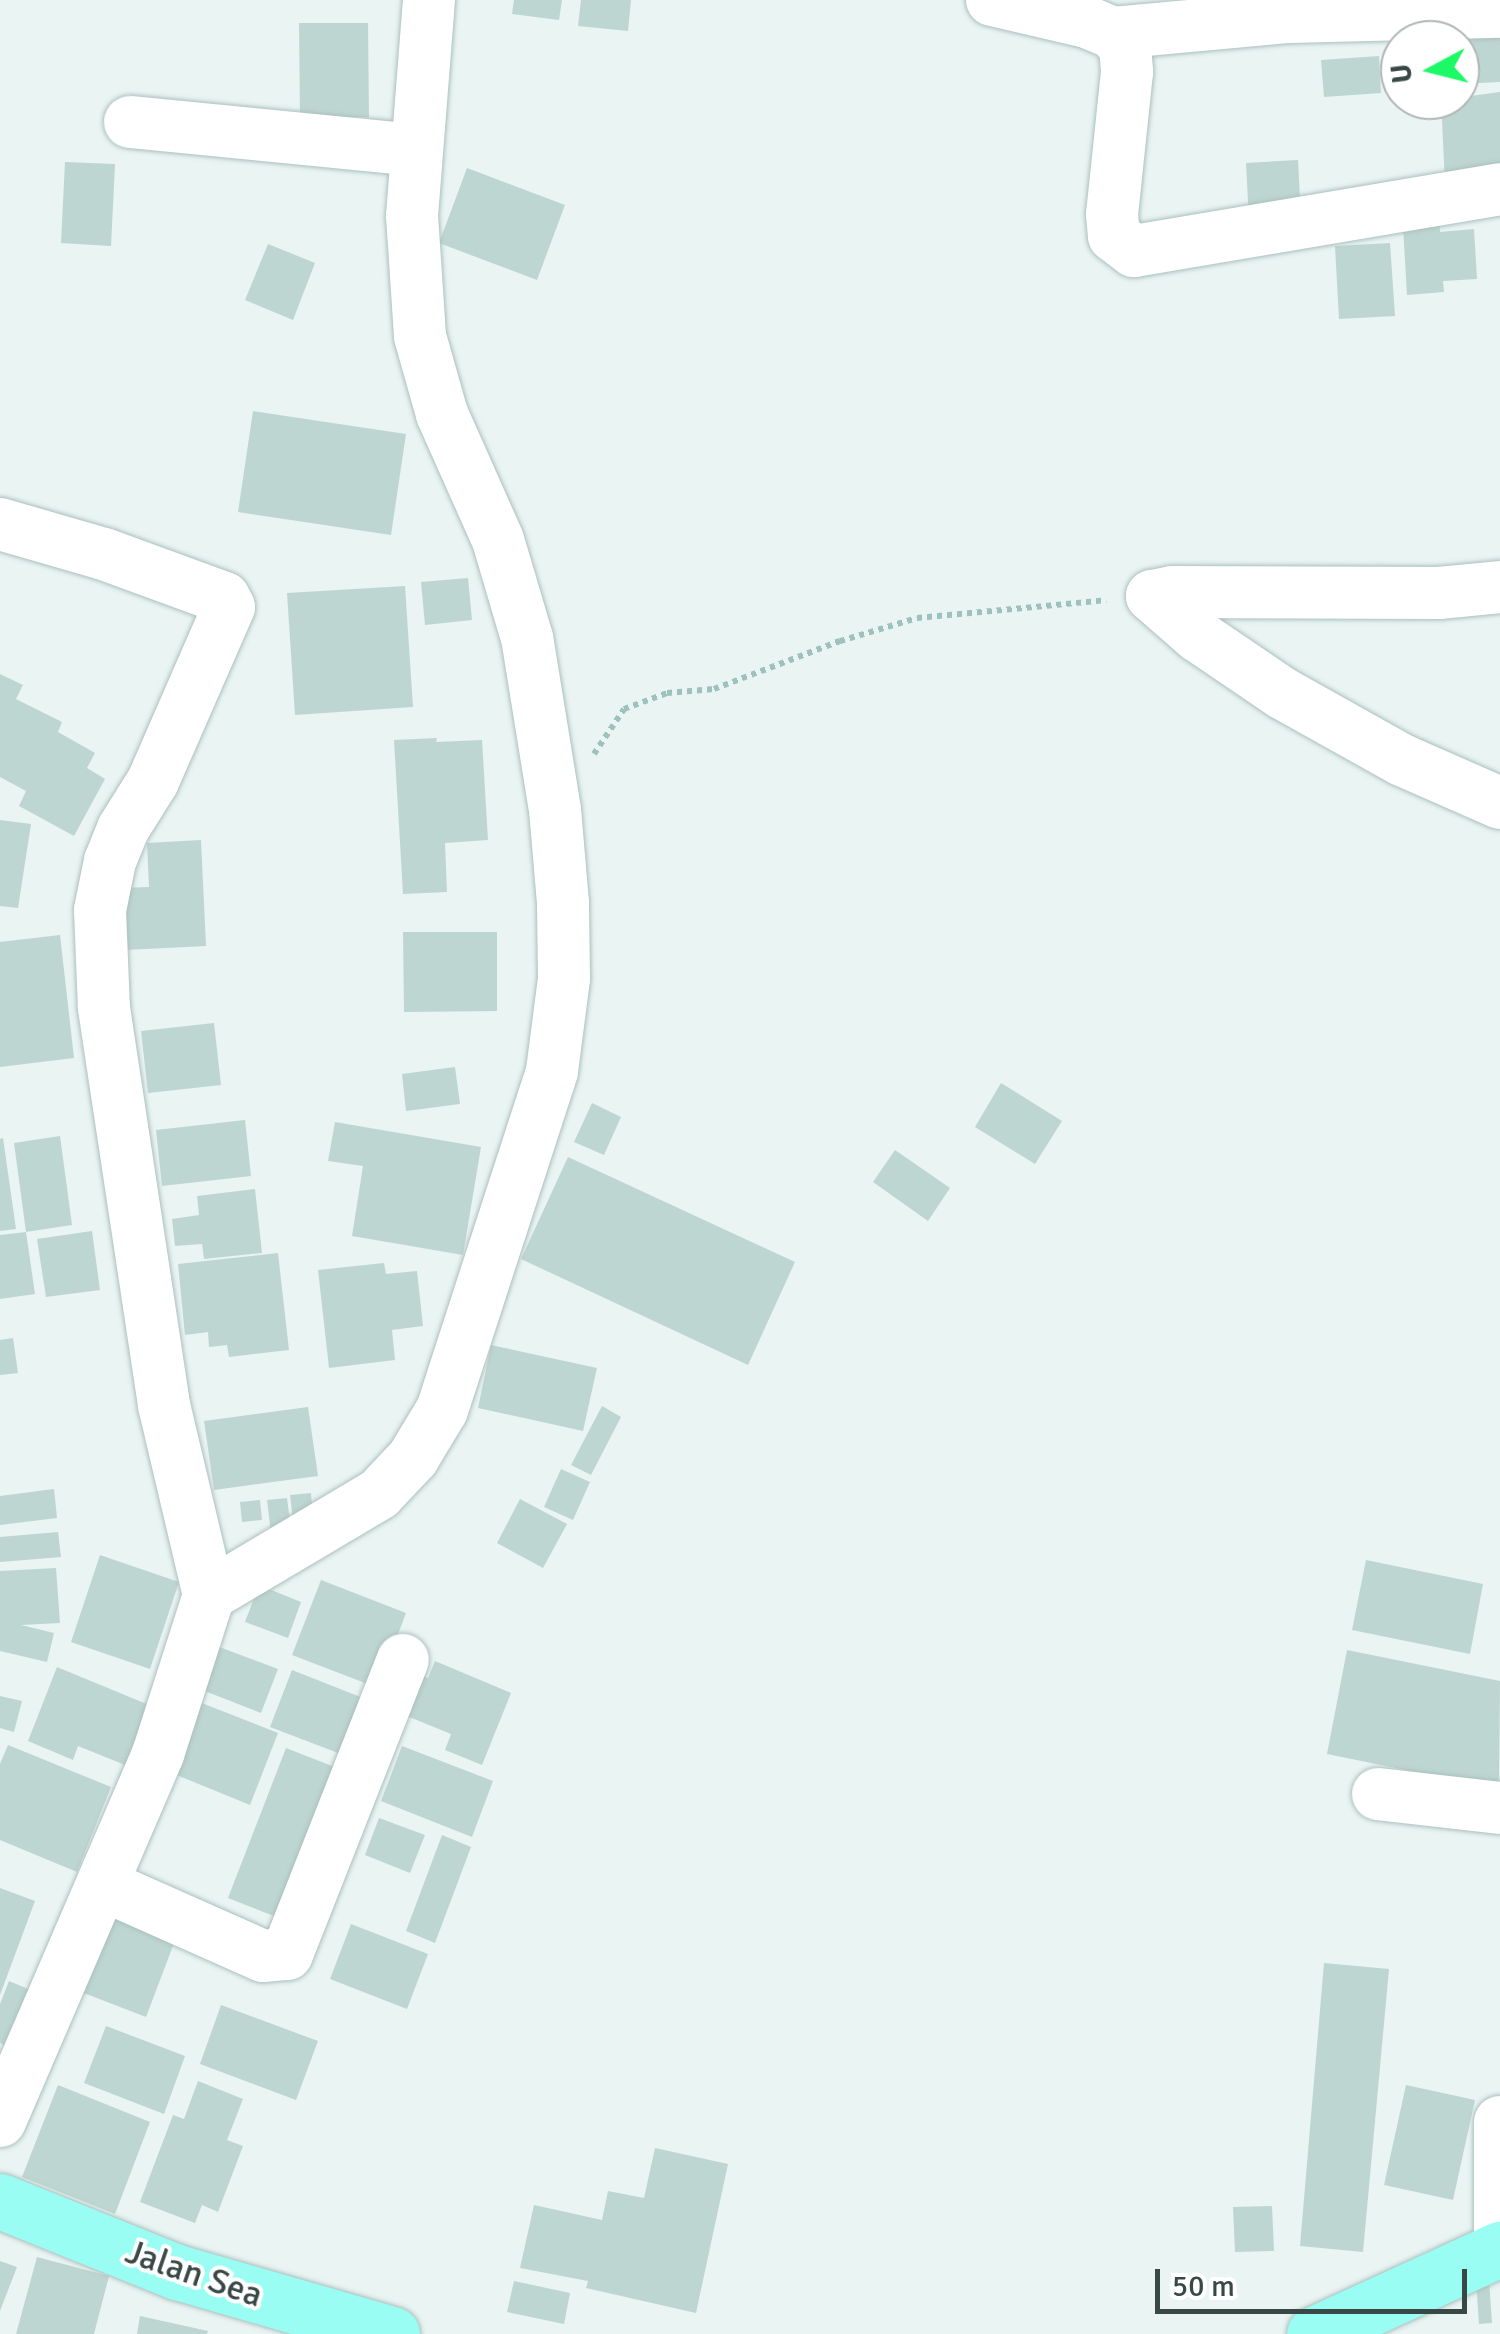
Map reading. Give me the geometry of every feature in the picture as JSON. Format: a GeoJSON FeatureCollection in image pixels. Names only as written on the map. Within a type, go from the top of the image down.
{"type":"FeatureCollection","features":[{"type":"Feature","properties":{"kind":"main road","name":"Jalan Sea"},"geometry":{"type":"LineString","coordinates":[[0,2201],[177,2272],[362,2330]]}},
{"type":"Feature","properties":{"kind":"main road"},"geometry":{"type":"LineString","coordinates":[[1314,2334],[1500,2249]]}},
{"type":"Feature","properties":{"kind":"street"},"geometry":{"type":"LineString","coordinates":[[209,1595],[379,1494],[413,1458],[442,1410],[552,1072],[564,978],[555,810],[527,638],[498,540],[442,414],[420,336],[412,216],[430,0]]}},
{"type":"Feature","properties":{"kind":"street"},"geometry":{"type":"LineString","coordinates":[[992,0],[1087,22],[1113,33],[1125,47],[1127,72],[1112,214],[1114,236],[1134,252],[1291,226],[1407,201],[1500,189]]}},
{"type":"Feature","properties":{"kind":"street"},"geometry":{"type":"LineString","coordinates":[[1113,33],[1289,16],[1500,12]]}},
{"type":"Feature","properties":{"kind":"street"},"geometry":{"type":"LineString","coordinates":[[130,122],[417,150]]}},
{"type":"Feature","properties":{"kind":"street"},"geometry":{"type":"LineString","coordinates":[[0,524],[104,554],[224,598],[229,607],[152,782],[124,828],[110,861],[100,910],[104,1008],[164,1404],[209,1595],[158,1754],[0,2121]]}},
{"type":"Feature","properties":{"kind":"street"},"geometry":{"type":"LineString","coordinates":[[1152,596],[1172,592],[1438,593],[1500,587]]}},
{"type":"Feature","properties":{"kind":"street"},"geometry":{"type":"LineString","coordinates":[[1152,596],[1212,646],[1282,693],[1402,760],[1500,803]]}},
{"type":"Feature","properties":{"kind":"street"},"geometry":{"type":"LineString","coordinates":[[103,1886],[263,1956],[287,1954],[403,1660]]}},
{"type":"Feature","properties":{"kind":"street"},"geometry":{"type":"LineString","coordinates":[[1378,1794],[1500,1808]]}},
{"type":"Feature","properties":{"kind":"street"},"geometry":{"type":"LineString","coordinates":[[1500,2122],[1500,2249]]}},
{"type":"Feature","properties":{"kind":"path"},"geometry":{"type":"LineString","coordinates":[[555,810],[609,725],[624,710],[646,700],[666,693],[714,689],[840,641],[917,618],[1152,596]]}},
{"type":"Feature","properties":{"kind":"building"},"geometry":{"type":"Polygon","coordinates":[[[514,0],[562,0],[559,20],[512,14],[514,0]]]}},
{"type":"Feature","properties":{"kind":"building"},"geometry":{"type":"Polygon","coordinates":[[[581,0],[631,0],[628,31],[578,26],[581,0]]]}},
{"type":"Feature","properties":{"kind":"building"},"geometry":{"type":"Polygon","coordinates":[[[299,23],[368,23],[369,117],[300,118],[299,23]]]}},
{"type":"Feature","properties":{"kind":"building"},"geometry":{"type":"Polygon","coordinates":[[[1500,31],[1500,82],[1480,83],[1480,32],[1500,31]]]}},
{"type":"Feature","properties":{"kind":"building"},"geometry":{"type":"Polygon","coordinates":[[[1379,56],[1380,93],[1324,97],[1321,60],[1379,56]]]}},
{"type":"Feature","properties":{"kind":"building"},"geometry":{"type":"Polygon","coordinates":[[[1500,92],[1500,180],[1445,183],[1442,120],[1480,120],[1480,95],[1500,92]]]}},
{"type":"Feature","properties":{"kind":"building"},"geometry":{"type":"Polygon","coordinates":[[[1298,160],[1301,218],[1249,221],[1246,163],[1298,160]]]}},
{"type":"Feature","properties":{"kind":"building"},"geometry":{"type":"Polygon","coordinates":[[[65,162],[115,164],[111,246],[61,243],[65,162]]]}},
{"type":"Feature","properties":{"kind":"building"},"geometry":{"type":"Polygon","coordinates":[[[467,168],[565,205],[537,280],[439,243],[467,168]]]}},
{"type":"Feature","properties":{"kind":"building"},"geometry":{"type":"Polygon","coordinates":[[[1439,206],[1440,232],[1474,229],[1477,279],[1443,281],[1444,292],[1407,295],[1402,209],[1439,206]]]}},
{"type":"Feature","properties":{"kind":"building"},"geometry":{"type":"Polygon","coordinates":[[[1390,243],[1395,316],[1339,319],[1335,246],[1390,243]]]}},
{"type":"Feature","properties":{"kind":"building"},"geometry":{"type":"Polygon","coordinates":[[[268,244],[315,263],[293,320],[245,300],[268,244]]]}},
{"type":"Feature","properties":{"kind":"building"},"geometry":{"type":"Polygon","coordinates":[[[253,411],[406,434],[391,535],[238,512],[253,411]]]}},
{"type":"Feature","properties":{"kind":"building"},"geometry":{"type":"Polygon","coordinates":[[[468,578],[472,620],[425,625],[421,582],[468,578]]]}},
{"type":"Feature","properties":{"kind":"building"},"geometry":{"type":"Polygon","coordinates":[[[405,586],[413,707],[295,715],[287,593],[405,586]]]}},
{"type":"Feature","properties":{"kind":"building"},"geometry":{"type":"Polygon","coordinates":[[[0,674],[23,685],[16,699],[62,722],[58,732],[95,753],[87,768],[105,779],[74,836],[19,806],[26,791],[0,777],[0,674]]]}},
{"type":"Feature","properties":{"kind":"building"},"geometry":{"type":"Polygon","coordinates":[[[437,738],[436,742],[482,740],[488,840],[445,843],[447,892],[403,894],[394,740],[437,738]]]}},
{"type":"Feature","properties":{"kind":"building"},"geometry":{"type":"Polygon","coordinates":[[[0,820],[31,824],[18,908],[0,906],[0,820]]]}},
{"type":"Feature","properties":{"kind":"building"},"geometry":{"type":"Polygon","coordinates":[[[201,840],[206,946],[125,950],[122,888],[149,887],[147,843],[201,840]]]}},
{"type":"Feature","properties":{"kind":"building"},"geometry":{"type":"Polygon","coordinates":[[[403,932],[497,932],[497,1011],[404,1012],[403,932]]]}},
{"type":"Feature","properties":{"kind":"building"},"geometry":{"type":"Polygon","coordinates":[[[60,935],[74,1058],[0,1067],[0,942],[60,935]]]}},
{"type":"Feature","properties":{"kind":"building"},"geometry":{"type":"Polygon","coordinates":[[[214,1023],[221,1085],[148,1093],[141,1031],[214,1023]]]}},
{"type":"Feature","properties":{"kind":"building"},"geometry":{"type":"Polygon","coordinates":[[[455,1067],[460,1104],[406,1111],[402,1074],[455,1067]]]}},
{"type":"Feature","properties":{"kind":"building"},"geometry":{"type":"Polygon","coordinates":[[[1001,1083],[1062,1121],[1035,1164],[975,1127],[1001,1083]]]}},
{"type":"Feature","properties":{"kind":"building"},"geometry":{"type":"Polygon","coordinates":[[[592,1103],[621,1117],[604,1155],[574,1142],[592,1103]]]}},
{"type":"Feature","properties":{"kind":"building"},"geometry":{"type":"Polygon","coordinates":[[[245,1120],[251,1176],[162,1186],[156,1130],[245,1120]]]}},
{"type":"Feature","properties":{"kind":"building"},"geometry":{"type":"Polygon","coordinates":[[[335,1122],[481,1147],[463,1255],[352,1236],[363,1166],[328,1161],[335,1122]]]}},
{"type":"Feature","properties":{"kind":"building"},"geometry":{"type":"Polygon","coordinates":[[[60,1136],[72,1225],[26,1232],[14,1143],[60,1136]]]}},
{"type":"Feature","properties":{"kind":"building"},"geometry":{"type":"Polygon","coordinates":[[[3,1138],[16,1229],[0,1231],[0,1139],[3,1138]]]}},
{"type":"Feature","properties":{"kind":"building"},"geometry":{"type":"Polygon","coordinates":[[[895,1150],[950,1188],[928,1221],[873,1182],[895,1150]]]}},
{"type":"Feature","properties":{"kind":"building"},"geometry":{"type":"Polygon","coordinates":[[[568,1157],[795,1262],[748,1365],[521,1259],[568,1157]]]}},
{"type":"Feature","properties":{"kind":"building"},"geometry":{"type":"Polygon","coordinates":[[[255,1189],[262,1253],[204,1259],[202,1244],[175,1246],[172,1219],[199,1215],[197,1196],[255,1189]]]}},
{"type":"Feature","properties":{"kind":"building"},"geometry":{"type":"Polygon","coordinates":[[[92,1231],[100,1290],[46,1297],[37,1239],[92,1231]]]}},
{"type":"Feature","properties":{"kind":"building"},"geometry":{"type":"Polygon","coordinates":[[[26,1232],[35,1294],[0,1299],[0,1235],[26,1232]]]}},
{"type":"Feature","properties":{"kind":"building"},"geometry":{"type":"Polygon","coordinates":[[[278,1253],[289,1350],[229,1357],[227,1345],[209,1347],[208,1332],[185,1335],[178,1264],[278,1253]]]}},
{"type":"Feature","properties":{"kind":"building"},"geometry":{"type":"Polygon","coordinates":[[[384,1263],[386,1274],[417,1271],[423,1326],[392,1330],[395,1360],[329,1368],[318,1270],[384,1263]]]}},
{"type":"Feature","properties":{"kind":"building"},"geometry":{"type":"Polygon","coordinates":[[[13,1338],[18,1373],[0,1375],[0,1340],[13,1338]]]}},
{"type":"Feature","properties":{"kind":"building"},"geometry":{"type":"Polygon","coordinates":[[[491,1345],[597,1368],[583,1431],[478,1408],[491,1345]]]}},
{"type":"Feature","properties":{"kind":"building"},"geometry":{"type":"Polygon","coordinates":[[[602,1406],[621,1417],[591,1475],[571,1465],[602,1406]]]}},
{"type":"Feature","properties":{"kind":"building"},"geometry":{"type":"Polygon","coordinates":[[[308,1407],[318,1476],[214,1490],[204,1421],[308,1407]]]}},
{"type":"Feature","properties":{"kind":"building"},"geometry":{"type":"Polygon","coordinates":[[[561,1469],[590,1482],[573,1520],[544,1507],[561,1469]]]}},
{"type":"Feature","properties":{"kind":"building"},"geometry":{"type":"Polygon","coordinates":[[[54,1489],[57,1518],[0,1525],[0,1496],[54,1489]]]}},
{"type":"Feature","properties":{"kind":"building"},"geometry":{"type":"Polygon","coordinates":[[[311,1493],[313,1517],[293,1520],[290,1495],[311,1493]]]}},
{"type":"Feature","properties":{"kind":"building"},"geometry":{"type":"Polygon","coordinates":[[[287,1498],[291,1530],[271,1533],[267,1500],[287,1498]]]}},
{"type":"Feature","properties":{"kind":"building"},"geometry":{"type":"Polygon","coordinates":[[[520,1499],[567,1524],[543,1568],[497,1543],[520,1499]]]}},
{"type":"Feature","properties":{"kind":"building"},"geometry":{"type":"Polygon","coordinates":[[[260,1500],[262,1520],[242,1522],[240,1502],[260,1500]]]}},
{"type":"Feature","properties":{"kind":"building"},"geometry":{"type":"Polygon","coordinates":[[[58,1532],[61,1557],[0,1562],[0,1537],[58,1532]]]}},
{"type":"Feature","properties":{"kind":"building"},"geometry":{"type":"Polygon","coordinates":[[[100,1555],[179,1582],[150,1669],[71,1642],[100,1555]]]}},
{"type":"Feature","properties":{"kind":"building"},"geometry":{"type":"Polygon","coordinates":[[[1366,1560],[1483,1584],[1470,1654],[1352,1630],[1366,1560]]]}},
{"type":"Feature","properties":{"kind":"building"},"geometry":{"type":"Polygon","coordinates":[[[56,1568],[60,1623],[21,1625],[54,1633],[47,1662],[0,1651],[0,1571],[56,1568]]]}},
{"type":"Feature","properties":{"kind":"building"},"geometry":{"type":"Polygon","coordinates":[[[321,1580],[406,1613],[378,1688],[292,1655],[321,1580]]]}},
{"type":"Feature","properties":{"kind":"building"},"geometry":{"type":"Polygon","coordinates":[[[259,1585],[301,1602],[288,1638],[245,1622],[259,1585]]]}},
{"type":"Feature","properties":{"kind":"building"},"geometry":{"type":"Polygon","coordinates":[[[214,1645],[278,1669],[261,1713],[197,1688],[214,1645]]]}},
{"type":"Feature","properties":{"kind":"building"},"geometry":{"type":"Polygon","coordinates":[[[1347,1650],[1500,1681],[1499,1789],[1327,1754],[1347,1650]]]}},
{"type":"Feature","properties":{"kind":"building"},"geometry":{"type":"Polygon","coordinates":[[[435,1661],[511,1693],[482,1765],[445,1750],[451,1734],[402,1714],[418,1674],[428,1678],[435,1661]]]}},
{"type":"Feature","properties":{"kind":"building"},"geometry":{"type":"Polygon","coordinates":[[[57,1667],[149,1705],[125,1765],[78,1746],[73,1760],[28,1741],[57,1667]]]}},
{"type":"Feature","properties":{"kind":"building"},"geometry":{"type":"Polygon","coordinates":[[[292,1670],[368,1700],[346,1756],[270,1727],[292,1670]]]}},
{"type":"Feature","properties":{"kind":"building"},"geometry":{"type":"Polygon","coordinates":[[[0,1696],[22,1701],[14,1732],[0,1728],[0,1696]]]}},
{"type":"Feature","properties":{"kind":"building"},"geometry":{"type":"Polygon","coordinates":[[[194,1700],[278,1733],[250,1805],[167,1771],[194,1700]]]}},
{"type":"Feature","properties":{"kind":"building"},"geometry":{"type":"Polygon","coordinates":[[[8,1745],[111,1787],[77,1872],[0,1840],[0,1764],[8,1745]]]}},
{"type":"Feature","properties":{"kind":"building"},"geometry":{"type":"Polygon","coordinates":[[[402,1746],[493,1781],[472,1837],[381,1801],[402,1746]]]}},
{"type":"Feature","properties":{"kind":"building"},"geometry":{"type":"Polygon","coordinates":[[[286,1748],[350,1773],[292,1923],[228,1898],[286,1748]]]}},
{"type":"Feature","properties":{"kind":"building"},"geometry":{"type":"Polygon","coordinates":[[[379,1818],[425,1835],[410,1873],[365,1855],[379,1818]]]}},
{"type":"Feature","properties":{"kind":"building"},"geometry":{"type":"Polygon","coordinates":[[[442,1835],[471,1847],[435,1943],[406,1931],[442,1835]]]}},
{"type":"Feature","properties":{"kind":"building"},"geometry":{"type":"Polygon","coordinates":[[[0,1888],[35,1901],[0,1995],[0,1888]]]}},
{"type":"Feature","properties":{"kind":"building"},"geometry":{"type":"Polygon","coordinates":[[[109,1903],[179,1930],[146,2017],[76,1990],[109,1903]]]}},
{"type":"Feature","properties":{"kind":"building"},"geometry":{"type":"Polygon","coordinates":[[[351,1924],[428,1954],[407,2009],[330,1979],[351,1924]]]}},
{"type":"Feature","properties":{"kind":"building"},"geometry":{"type":"Polygon","coordinates":[[[1324,1963],[1389,1969],[1363,2252],[1300,2246],[1324,1963]]]}},
{"type":"Feature","properties":{"kind":"building"},"geometry":{"type":"Polygon","coordinates":[[[9,1981],[28,1989],[4,2045],[0,2043],[0,2004],[9,1981]]]}},
{"type":"Feature","properties":{"kind":"building"},"geometry":{"type":"Polygon","coordinates":[[[221,2005],[318,2041],[296,2100],[200,2064],[221,2005]]]}},
{"type":"Feature","properties":{"kind":"building"},"geometry":{"type":"Polygon","coordinates":[[[106,2026],[185,2056],[164,2114],[84,2083],[106,2026]]]}},
{"type":"Feature","properties":{"kind":"building"},"geometry":{"type":"Polygon","coordinates":[[[198,2081],[243,2099],[227,2140],[243,2146],[218,2212],[202,2205],[195,2223],[140,2202],[173,2115],[184,2119],[198,2081]]]}},
{"type":"Feature","properties":{"kind":"building"},"geometry":{"type":"Polygon","coordinates":[[[58,2085],[150,2122],[115,2214],[22,2177],[58,2085]]]}},
{"type":"Feature","properties":{"kind":"building"},"geometry":{"type":"Polygon","coordinates":[[[1406,2085],[1475,2100],[1453,2200],[1384,2185],[1406,2085]]]}},
{"type":"Feature","properties":{"kind":"building"},"geometry":{"type":"Polygon","coordinates":[[[655,2148],[728,2164],[696,2313],[586,2288],[588,2281],[520,2268],[534,2205],[602,2220],[608,2191],[644,2198],[655,2148]]]}},
{"type":"Feature","properties":{"kind":"building"},"geometry":{"type":"Polygon","coordinates":[[[1272,2206],[1274,2251],[1235,2252],[1233,2207],[1272,2206]]]}},
{"type":"Feature","properties":{"kind":"building"},"geometry":{"type":"Polygon","coordinates":[[[37,2257],[109,2276],[94,2334],[16,2334],[37,2257]]]}},
{"type":"Feature","properties":{"kind":"building"},"geometry":{"type":"Polygon","coordinates":[[[0,2261],[17,2267],[0,2311],[0,2261]]]}},
{"type":"Feature","properties":{"kind":"building"},"geometry":{"type":"Polygon","coordinates":[[[1489,2280],[1492,2323],[1479,2324],[1476,2281],[1489,2280]]]}},
{"type":"Feature","properties":{"kind":"building"},"geometry":{"type":"Polygon","coordinates":[[[514,2281],[570,2293],[564,2324],[507,2312],[514,2281]]]}},
{"type":"Feature","properties":{"kind":"building"},"geometry":{"type":"Polygon","coordinates":[[[140,2316],[208,2331],[137,2334],[140,2316]]]}}]}
